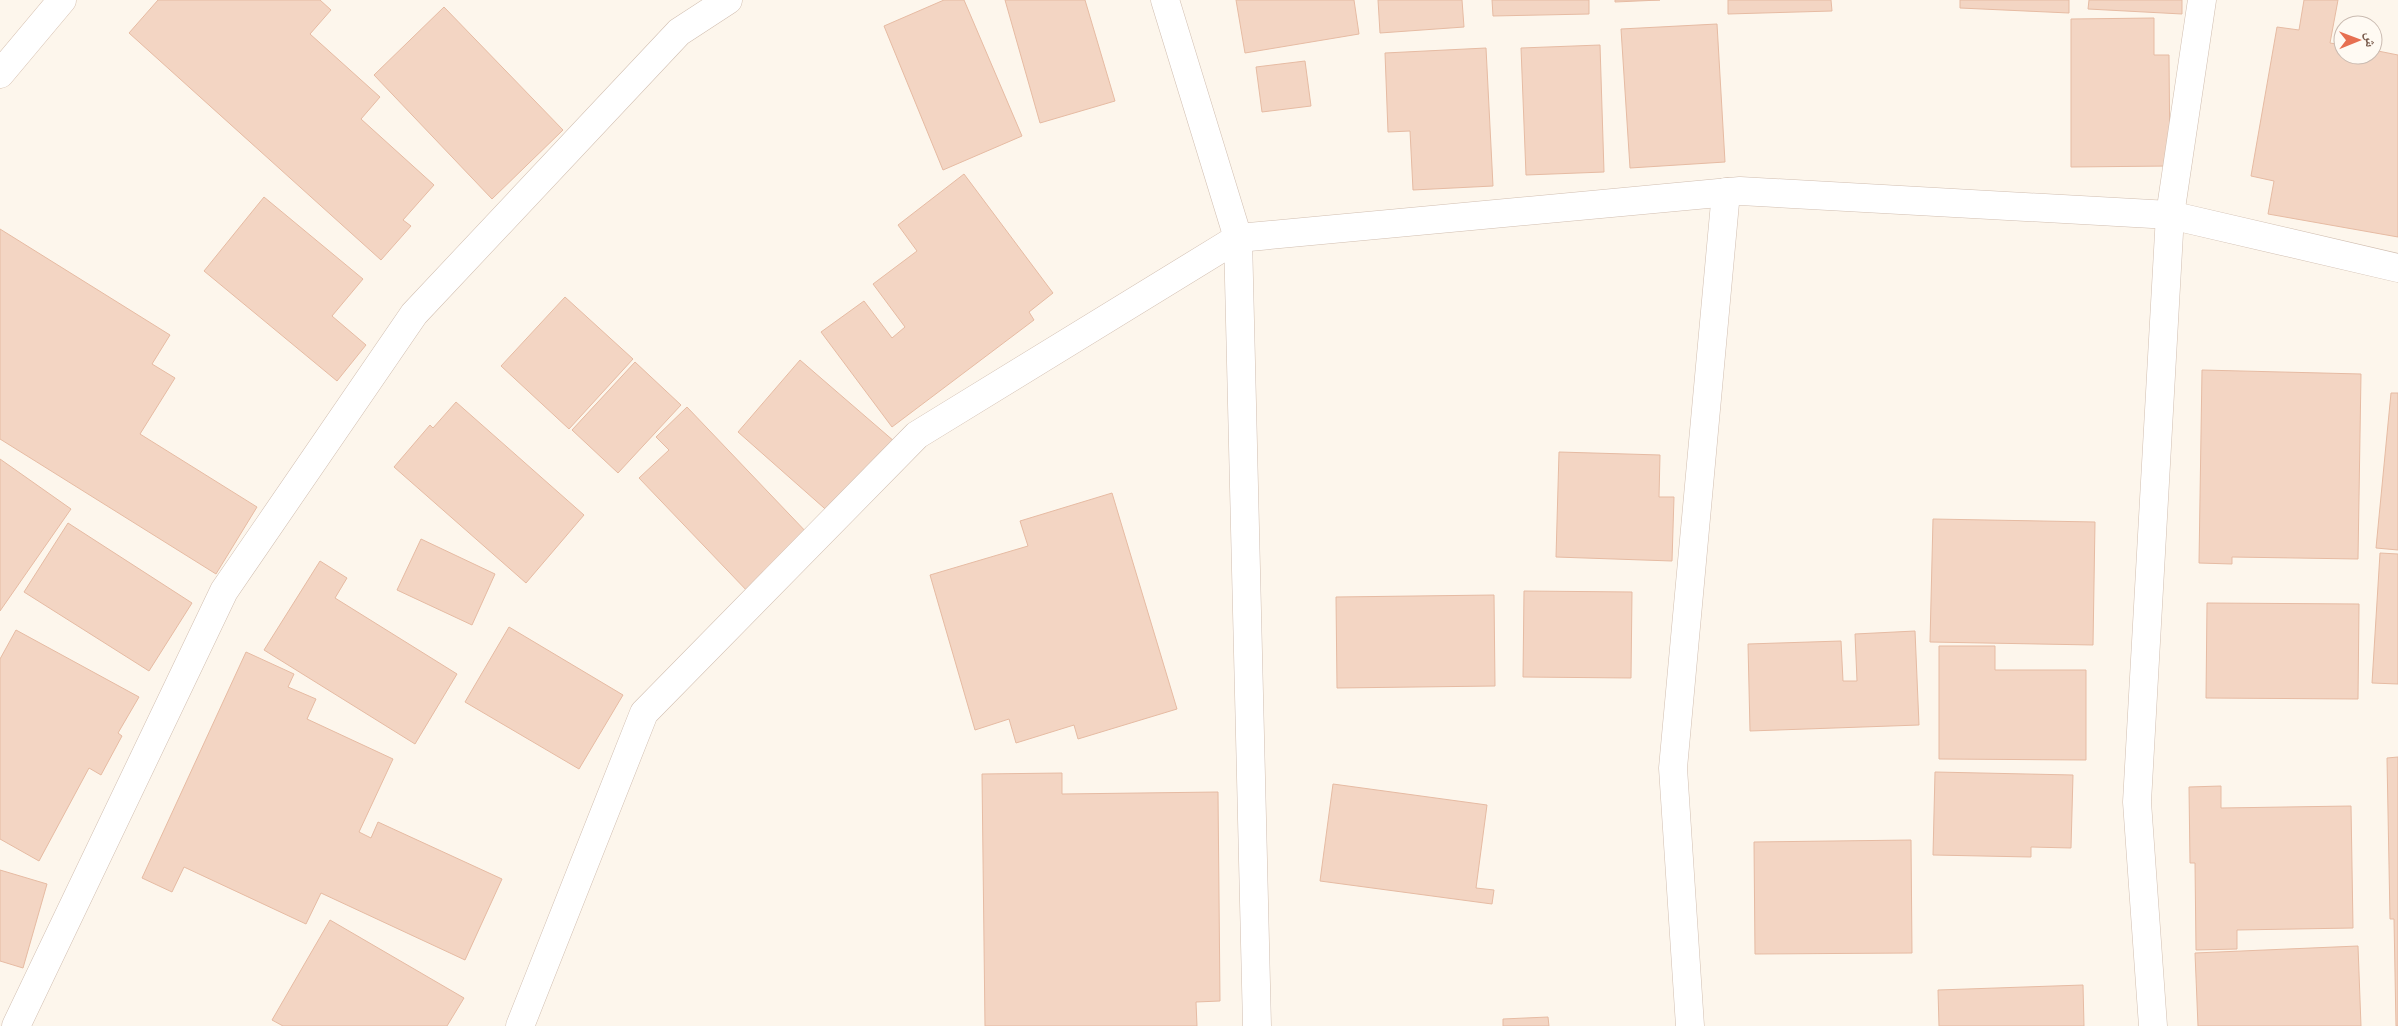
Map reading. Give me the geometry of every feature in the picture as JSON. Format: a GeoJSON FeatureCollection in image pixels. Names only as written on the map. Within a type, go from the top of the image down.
{"type":"FeatureCollection","features":[{"type":"Feature","properties":{"kind":"street"},"geometry":{"type":"LineString","coordinates":[[0,74],[62,0]]}},
{"type":"Feature","properties":{"kind":"street"},"geometry":{"type":"LineString","coordinates":[[14,1024],[224,591],[414,314],[679,32],[728,0]]}},
{"type":"Feature","properties":{"kind":"street"},"geometry":{"type":"LineString","coordinates":[[1165,0],[1238,238],[1257,1026]]}},
{"type":"Feature","properties":{"kind":"street"},"geometry":{"type":"LineString","coordinates":[[2153,1026],[2137,802],[2170,215],[2202,0]]}},
{"type":"Feature","properties":{"kind":"street"},"geometry":{"type":"LineString","coordinates":[[520,1026],[644,713],[917,435],[1238,238],[1740,191],[2170,215],[2398,268]]}},
{"type":"Feature","properties":{"kind":"street"},"geometry":{"type":"LineString","coordinates":[[1690,1026],[1673,768],[1726,192]]}},
{"type":"Feature","properties":{"kind":"building"},"geometry":{"type":"Polygon","coordinates":[[[158,0],[320,0],[331,10],[310,34],[380,97],[361,119],[434,185],[403,220],[411,226],[381,260],[129,33],[158,0]]]}},
{"type":"Feature","properties":{"kind":"building"},"geometry":{"type":"Polygon","coordinates":[[[944,0],[964,0],[1022,136],[943,170],[884,26],[944,0]]]}},
{"type":"Feature","properties":{"kind":"building"},"geometry":{"type":"Polygon","coordinates":[[[1005,0],[1085,0],[1115,101],[1040,123],[1005,0]]]}},
{"type":"Feature","properties":{"kind":"building"},"geometry":{"type":"Polygon","coordinates":[[[1236,0],[1354,0],[1359,34],[1245,53],[1236,0]]]}},
{"type":"Feature","properties":{"kind":"building"},"geometry":{"type":"Polygon","coordinates":[[[1378,0],[1462,0],[1464,27],[1380,33],[1378,0]]]}},
{"type":"Feature","properties":{"kind":"building"},"geometry":{"type":"Polygon","coordinates":[[[1492,0],[1589,0],[1589,14],[1493,16],[1492,0]]]}},
{"type":"Feature","properties":{"kind":"building"},"geometry":{"type":"Polygon","coordinates":[[[1615,0],[1660,0],[1615,2],[1615,0]]]}},
{"type":"Feature","properties":{"kind":"building"},"geometry":{"type":"Polygon","coordinates":[[[1728,0],[1831,0],[1832,11],[1728,14],[1728,0]]]}},
{"type":"Feature","properties":{"kind":"building"},"geometry":{"type":"Polygon","coordinates":[[[1960,0],[2069,0],[2069,13],[1960,8],[1960,0]]]}},
{"type":"Feature","properties":{"kind":"building"},"geometry":{"type":"Polygon","coordinates":[[[2089,0],[2182,0],[2182,14],[2088,9],[2089,0]]]}},
{"type":"Feature","properties":{"kind":"building"},"geometry":{"type":"Polygon","coordinates":[[[2304,0],[2338,0],[2335,15],[2333,15],[2330,43],[2333,43],[2333,65],[2383,65],[2383,52],[2398,55],[2398,237],[2268,214],[2274,181],[2251,176],[2277,27],[2299,30],[2304,0]]]}},
{"type":"Feature","properties":{"kind":"building"},"geometry":{"type":"Polygon","coordinates":[[[444,7],[563,130],[492,199],[374,75],[444,7]]]}},
{"type":"Feature","properties":{"kind":"building"},"geometry":{"type":"Polygon","coordinates":[[[2154,18],[2154,55],[2169,55],[2170,166],[2071,167],[2071,19],[2154,18]]]}},
{"type":"Feature","properties":{"kind":"building"},"geometry":{"type":"Polygon","coordinates":[[[1717,24],[1725,162],[1630,168],[1621,29],[1717,24]]]}},
{"type":"Feature","properties":{"kind":"building"},"geometry":{"type":"Polygon","coordinates":[[[1600,45],[1604,172],[1526,175],[1521,48],[1600,45]]]}},
{"type":"Feature","properties":{"kind":"building"},"geometry":{"type":"Polygon","coordinates":[[[1486,48],[1493,186],[1413,190],[1410,131],[1388,132],[1385,53],[1486,48]]]}},
{"type":"Feature","properties":{"kind":"building"},"geometry":{"type":"Polygon","coordinates":[[[1305,61],[1311,106],[1262,112],[1256,67],[1305,61]]]}},
{"type":"Feature","properties":{"kind":"building"},"geometry":{"type":"Polygon","coordinates":[[[964,174],[1053,293],[1029,312],[1034,320],[892,427],[821,332],[864,301],[892,338],[905,327],[873,284],[917,251],[898,225],[964,174]]]}},
{"type":"Feature","properties":{"kind":"building"},"geometry":{"type":"Polygon","coordinates":[[[264,197],[363,279],[332,316],[366,345],[337,381],[204,271],[264,197]]]}},
{"type":"Feature","properties":{"kind":"building"},"geometry":{"type":"Polygon","coordinates":[[[0,229],[170,335],[152,364],[175,378],[140,434],[257,507],[216,574],[0,439],[0,229]]]}},
{"type":"Feature","properties":{"kind":"building"},"geometry":{"type":"Polygon","coordinates":[[[565,297],[633,359],[569,429],[501,366],[565,297]]]}},
{"type":"Feature","properties":{"kind":"building"},"geometry":{"type":"Polygon","coordinates":[[[800,360],[895,442],[832,515],[738,432],[800,360]]]}},
{"type":"Feature","properties":{"kind":"building"},"geometry":{"type":"Polygon","coordinates":[[[635,362],[681,405],[618,473],[572,430],[635,362]]]}},
{"type":"Feature","properties":{"kind":"building"},"geometry":{"type":"Polygon","coordinates":[[[2202,370],[2361,374],[2358,559],[2232,557],[2232,564],[2199,563],[2202,370]]]}},
{"type":"Feature","properties":{"kind":"building"},"geometry":{"type":"Polygon","coordinates":[[[2391,393],[2398,393],[2398,550],[2376,548],[2391,393]]]}},
{"type":"Feature","properties":{"kind":"building"},"geometry":{"type":"Polygon","coordinates":[[[456,402],[584,515],[526,583],[394,467],[430,425],[433,428],[456,402]]]}},
{"type":"Feature","properties":{"kind":"building"},"geometry":{"type":"Polygon","coordinates":[[[687,407],[810,536],[750,594],[639,478],[669,450],[656,437],[687,407]]]}},
{"type":"Feature","properties":{"kind":"building"},"geometry":{"type":"Polygon","coordinates":[[[1559,452],[1660,455],[1659,497],[1674,497],[1672,561],[1556,557],[1559,452]]]}},
{"type":"Feature","properties":{"kind":"building"},"geometry":{"type":"Polygon","coordinates":[[[0,459],[71,509],[0,611],[0,459]]]}},
{"type":"Feature","properties":{"kind":"building"},"geometry":{"type":"Polygon","coordinates":[[[1112,493],[1177,709],[1078,739],[1074,725],[1016,743],[1009,719],[975,730],[930,575],[1028,546],[1020,521],[1112,493]]]}},
{"type":"Feature","properties":{"kind":"building"},"geometry":{"type":"Polygon","coordinates":[[[1933,519],[2095,522],[2093,645],[1930,642],[1933,519]]]}},
{"type":"Feature","properties":{"kind":"building"},"geometry":{"type":"Polygon","coordinates":[[[68,523],[192,603],[149,671],[24,592],[68,523]]]}},
{"type":"Feature","properties":{"kind":"building"},"geometry":{"type":"Polygon","coordinates":[[[421,539],[495,574],[472,625],[397,590],[421,539]]]}},
{"type":"Feature","properties":{"kind":"building"},"geometry":{"type":"Polygon","coordinates":[[[2380,553],[2398,554],[2398,684],[2372,683],[2380,553]]]}},
{"type":"Feature","properties":{"kind":"building"},"geometry":{"type":"Polygon","coordinates":[[[320,561],[347,578],[335,598],[457,674],[415,744],[264,650],[320,561]]]}},
{"type":"Feature","properties":{"kind":"building"},"geometry":{"type":"Polygon","coordinates":[[[1524,591],[1632,592],[1631,678],[1523,677],[1524,591]]]}},
{"type":"Feature","properties":{"kind":"building"},"geometry":{"type":"Polygon","coordinates":[[[1494,595],[1495,686],[1337,688],[1336,597],[1494,595]]]}},
{"type":"Feature","properties":{"kind":"building"},"geometry":{"type":"Polygon","coordinates":[[[2207,603],[2359,604],[2358,699],[2206,698],[2207,603]]]}},
{"type":"Feature","properties":{"kind":"building"},"geometry":{"type":"Polygon","coordinates":[[[509,627],[623,695],[579,769],[465,702],[509,627]]]}},
{"type":"Feature","properties":{"kind":"building"},"geometry":{"type":"Polygon","coordinates":[[[16,630],[139,697],[118,733],[122,736],[101,775],[89,768],[39,861],[0,839],[0,659],[16,630]]]}},
{"type":"Feature","properties":{"kind":"building"},"geometry":{"type":"Polygon","coordinates":[[[1915,631],[1919,725],[1750,731],[1748,644],[1841,641],[1843,681],[1857,681],[1855,634],[1915,631]]]}},
{"type":"Feature","properties":{"kind":"building"},"geometry":{"type":"Polygon","coordinates":[[[1939,646],[1995,646],[1995,670],[2086,670],[2086,760],[1939,759],[1939,646]]]}},
{"type":"Feature","properties":{"kind":"building"},"geometry":{"type":"Polygon","coordinates":[[[246,652],[294,674],[288,687],[316,699],[307,719],[393,759],[359,832],[371,838],[378,822],[502,879],[465,960],[321,893],[306,924],[184,867],[172,892],[142,878],[246,652]]]}},
{"type":"Feature","properties":{"kind":"building"},"geometry":{"type":"Polygon","coordinates":[[[2398,757],[2398,1026],[2396,1026],[2394,919],[2390,919],[2387,758],[2398,757]]]}},
{"type":"Feature","properties":{"kind":"building"},"geometry":{"type":"Polygon","coordinates":[[[1935,772],[2073,775],[2071,848],[2031,847],[2031,857],[1933,855],[1935,772]]]}},
{"type":"Feature","properties":{"kind":"building"},"geometry":{"type":"Polygon","coordinates":[[[1062,773],[1062,794],[1218,792],[1220,1001],[1196,1002],[1197,1026],[985,1026],[982,774],[1062,773]]]}},
{"type":"Feature","properties":{"kind":"building"},"geometry":{"type":"Polygon","coordinates":[[[1333,784],[1487,805],[1476,888],[1494,890],[1492,904],[1320,881],[1333,784]]]}},
{"type":"Feature","properties":{"kind":"building"},"geometry":{"type":"Polygon","coordinates":[[[2221,786],[2221,808],[2351,806],[2353,928],[2237,930],[2237,949],[2196,950],[2195,863],[2190,863],[2189,787],[2221,786]]]}},
{"type":"Feature","properties":{"kind":"building"},"geometry":{"type":"Polygon","coordinates":[[[1911,840],[1912,953],[1755,954],[1754,842],[1911,840]]]}},
{"type":"Feature","properties":{"kind":"building"},"geometry":{"type":"Polygon","coordinates":[[[0,870],[47,884],[23,968],[0,961],[0,870]]]}},
{"type":"Feature","properties":{"kind":"building"},"geometry":{"type":"Polygon","coordinates":[[[330,920],[464,998],[447,1026],[283,1026],[272,1020],[330,920]]]}},
{"type":"Feature","properties":{"kind":"building"},"geometry":{"type":"Polygon","coordinates":[[[2358,946],[2361,1026],[2198,1026],[2195,953],[2358,946]]]}},
{"type":"Feature","properties":{"kind":"building"},"geometry":{"type":"Polygon","coordinates":[[[2083,985],[2084,1026],[1939,1026],[1938,990],[2083,985]]]}},
{"type":"Feature","properties":{"kind":"building"},"geometry":{"type":"Polygon","coordinates":[[[1548,1017],[1549,1026],[1503,1026],[1503,1019],[1548,1017]]]}}]}
